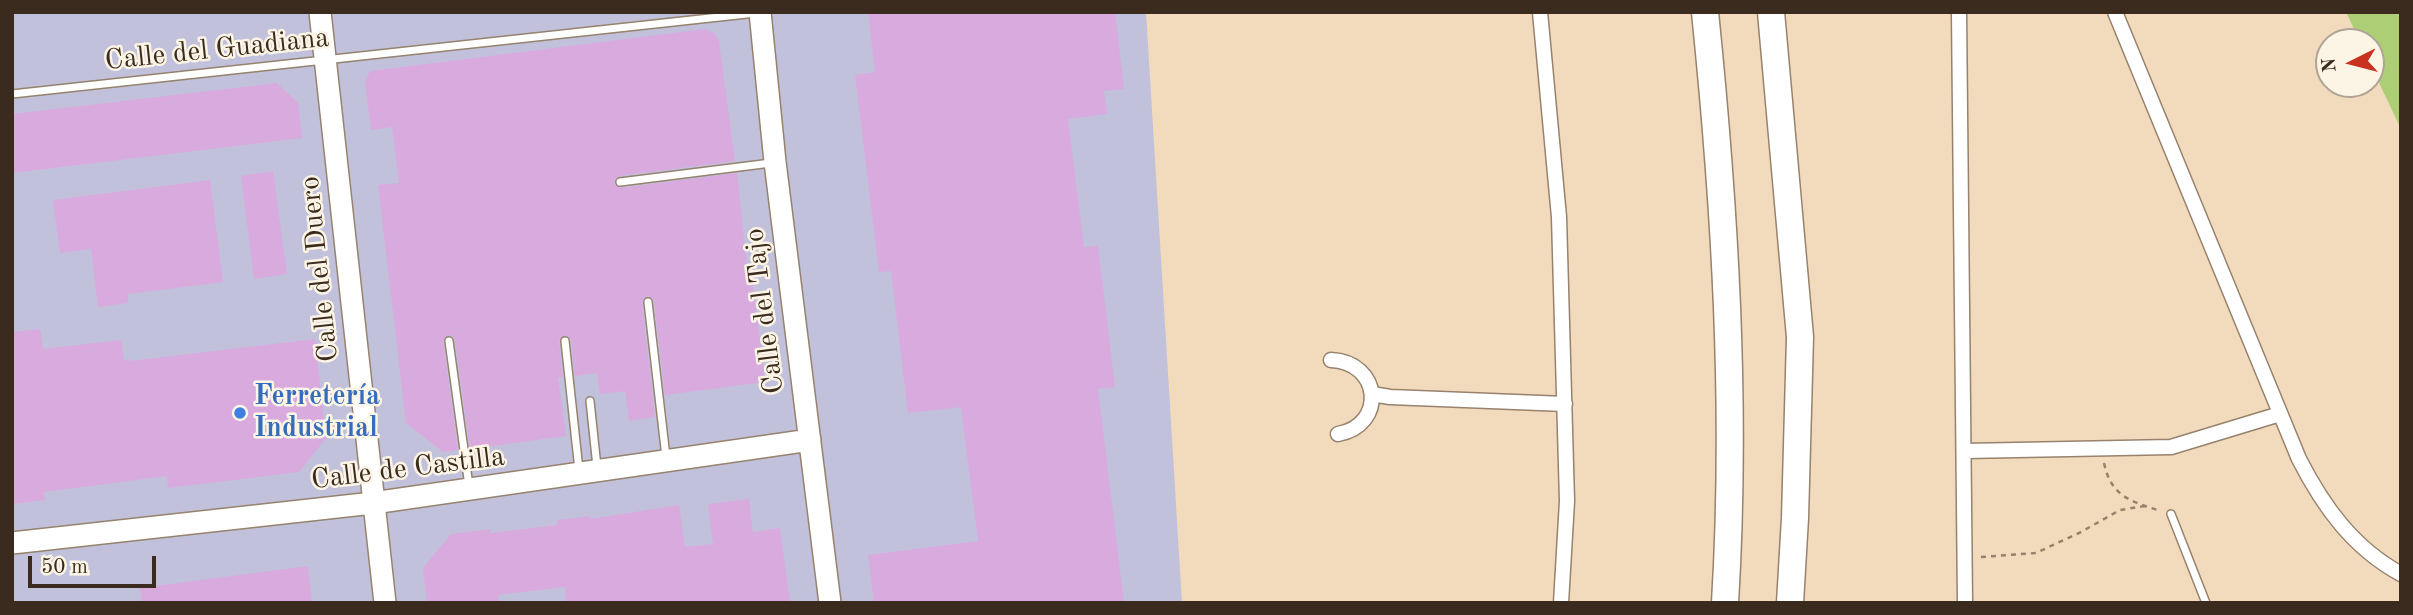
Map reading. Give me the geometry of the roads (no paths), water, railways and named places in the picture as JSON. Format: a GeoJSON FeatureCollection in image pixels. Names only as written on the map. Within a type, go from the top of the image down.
{"type":"FeatureCollection","features":[{"type":"Feature","properties":{"kind":"highway"},"geometry":{"type":"LineString","coordinates":[[1705,12],[1723,219],[1731,430],[1725,603]]}},
{"type":"Feature","properties":{"kind":"highway"},"geometry":{"type":"LineString","coordinates":[[1771,12],[1800,337],[1807,603]]}},
{"type":"Feature","properties":{"kind":"highway"},"geometry":{"type":"LineString","coordinates":[[1711,603],[1723,219]]}},
{"type":"Feature","properties":{"kind":"highway"},"geometry":{"type":"LineString","coordinates":[[1790,603],[1796,518],[1800,337]]}},
{"type":"Feature","properties":{"kind":"street","name":"Calle del Duero"},"geometry":{"type":"LineString","coordinates":[[320,12],[385,603]]}},
{"type":"Feature","properties":{"kind":"street","name":"Calle del Tajo"},"geometry":{"type":"LineString","coordinates":[[760,12],[775,162],[830,603]]}},
{"type":"Feature","properties":{"kind":"street"},"geometry":{"type":"LineString","coordinates":[[1540,12],[1559,218],[1567,500],[1561,603]]}},
{"type":"Feature","properties":{"kind":"street"},"geometry":{"type":"LineString","coordinates":[[1959,12],[1965,603]]}},
{"type":"Feature","properties":{"kind":"street"},"geometry":{"type":"LineString","coordinates":[[2115,12],[2280,414],[2315,490],[2344,529],[2380,563],[2401,573]]}},
{"type":"Feature","properties":{"kind":"street"},"geometry":{"type":"LineString","coordinates":[[1331,360],[1350,363],[1359,369],[1369,383],[1372,394],[1370,409],[1361,423],[1338,435]]}},
{"type":"Feature","properties":{"kind":"street"},"geometry":{"type":"LineString","coordinates":[[1372,394],[1565,404]]}},
{"type":"Feature","properties":{"kind":"street"},"geometry":{"type":"LineString","coordinates":[[1965,451],[2171,447],[2280,414]]}},
{"type":"Feature","properties":{"kind":"street","name":"Calle de Castilla"},"geometry":{"type":"LineString","coordinates":[[12,543],[373,503],[810,440]]}},
{"type":"Feature","properties":{"kind":"lane","name":"Calle del Guadiana"},"geometry":{"type":"LineString","coordinates":[[12,93],[760,12]]}},
{"type":"Feature","properties":{"kind":"lane"},"geometry":{"type":"LineString","coordinates":[[620,182],[775,162]]}},
{"type":"Feature","properties":{"kind":"lane"},"geometry":{"type":"LineString","coordinates":[[648,302],[667,461]]}},
{"type":"Feature","properties":{"kind":"lane"},"geometry":{"type":"LineString","coordinates":[[449,341],[469,490]]}},
{"type":"Feature","properties":{"kind":"lane"},"geometry":{"type":"LineString","coordinates":[[565,341],[589,472]]}},
{"type":"Feature","properties":{"kind":"lane"},"geometry":{"type":"LineString","coordinates":[[589,472],[590,401]]}},
{"type":"Feature","properties":{"kind":"lane"},"geometry":{"type":"LineString","coordinates":[[2171,514],[2206,603]]}},
{"type":"Feature","properties":{"kind":"place","name":"Ferretería Industrial"},"geometry":{"type":"Point","coordinates":[240,413]}}]}
